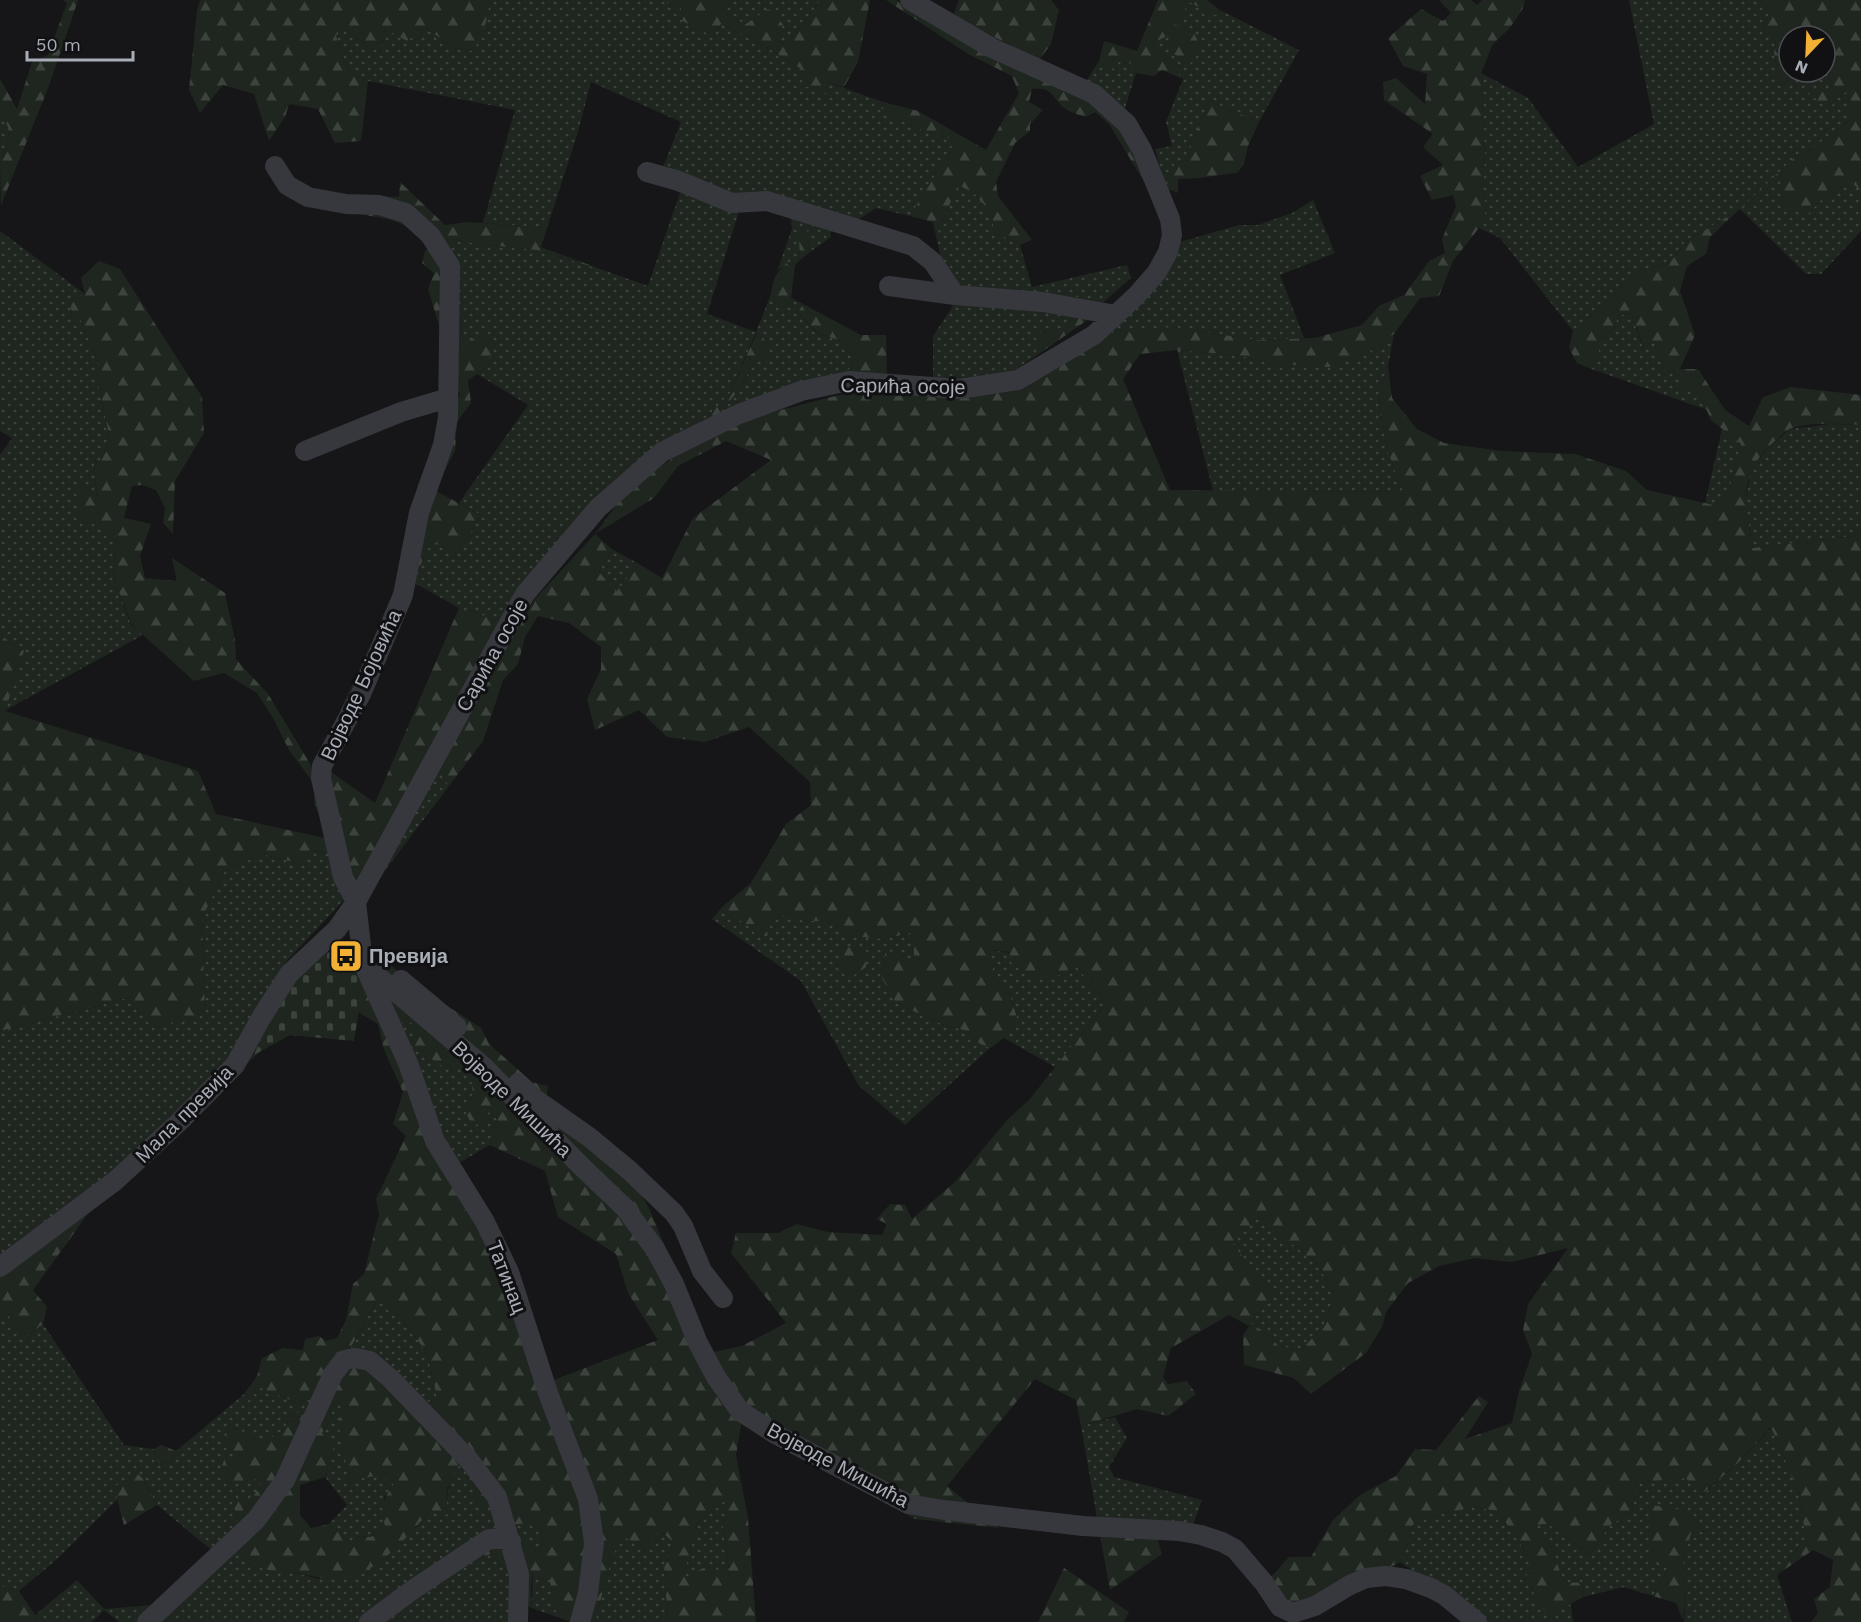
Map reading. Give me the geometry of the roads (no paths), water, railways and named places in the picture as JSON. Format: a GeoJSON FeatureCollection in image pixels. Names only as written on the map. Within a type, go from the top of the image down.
{"type":"FeatureCollection","features":[{"type":"Feature","properties":{"kind":"street","name":"Сарића осоје"},"geometry":{"type":"LineString","coordinates":[[356,902],[525,594],[598,508],[662,452],[740,414],[801,390],[849,381],[960,389],[1018,380],[1094,335],[1137,295],[1157,272],[1168,252],[1172,235],[1170,219],[1142,150],[1126,124],[1094,94],[992,48],[910,0]]}},
{"type":"Feature","properties":{"kind":"street","name":"Војводе Бојовића"},"geometry":{"type":"LineString","coordinates":[[275,166],[287,185],[308,197],[346,204],[379,205],[406,213],[430,235],[450,266],[448,417],[443,445],[419,513],[403,595],[361,694],[322,766],[321,778],[343,877],[356,902]]}},
{"type":"Feature","properties":{"kind":"street"},"geometry":{"type":"LineString","coordinates":[[648,172],[679,181],[732,203],[767,201],[913,246],[933,262],[956,295]]}},
{"type":"Feature","properties":{"kind":"street"},"geometry":{"type":"LineString","coordinates":[[889,286],[956,295],[1043,302],[1116,315]]}},
{"type":"Feature","properties":{"kind":"street"},"geometry":{"type":"LineString","coordinates":[[305,451],[401,412],[448,398]]}},
{"type":"Feature","properties":{"kind":"street"},"geometry":{"type":"LineString","coordinates":[[356,902],[362,956]]}},
{"type":"Feature","properties":{"kind":"street","name":"Мала превија"},"geometry":{"type":"LineString","coordinates":[[0,1267],[115,1181],[227,1074],[235,1065],[289,974],[337,929],[356,902]]}},
{"type":"Feature","properties":{"kind":"street","name":"Војводе Мишића"},"geometry":{"type":"LineString","coordinates":[[362,956],[429,1002],[500,1065],[535,1100],[589,1137],[668,1207],[683,1226],[702,1271],[723,1298]]}},
{"type":"Feature","properties":{"kind":"street","name":"Војводе Мишића"},"geometry":{"type":"LineString","coordinates":[[362,956],[484,1067],[625,1208],[660,1258],[716,1377],[740,1411],[777,1435],[908,1504],[1083,1526],[1179,1531],[1222,1542],[1235,1549],[1264,1583],[1280,1607],[1293,1613],[1315,1606],[1366,1578],[1386,1576],[1406,1579],[1431,1588],[1451,1600],[1476,1622]]}},
{"type":"Feature","properties":{"kind":"street","name":"Татинац"},"geometry":{"type":"LineString","coordinates":[[362,956],[408,1063],[435,1141],[485,1222],[509,1272],[548,1393],[588,1499],[594,1544],[588,1593],[580,1622]]}},
{"type":"Feature","properties":{"kind":"street"},"geometry":{"type":"LineString","coordinates":[[147,1622],[256,1520],[285,1480],[333,1374],[344,1360],[355,1358],[370,1361],[391,1379],[469,1461],[497,1497],[519,1575],[518,1622]]}},
{"type":"Feature","properties":{"kind":"street"},"geometry":{"type":"LineString","coordinates":[[369,1622],[489,1539],[511,1541]]}},
{"type":"Feature","properties":{"kind":"place","name":"Превија"},"geometry":{"type":"Point","coordinates":[346,956]}}]}
